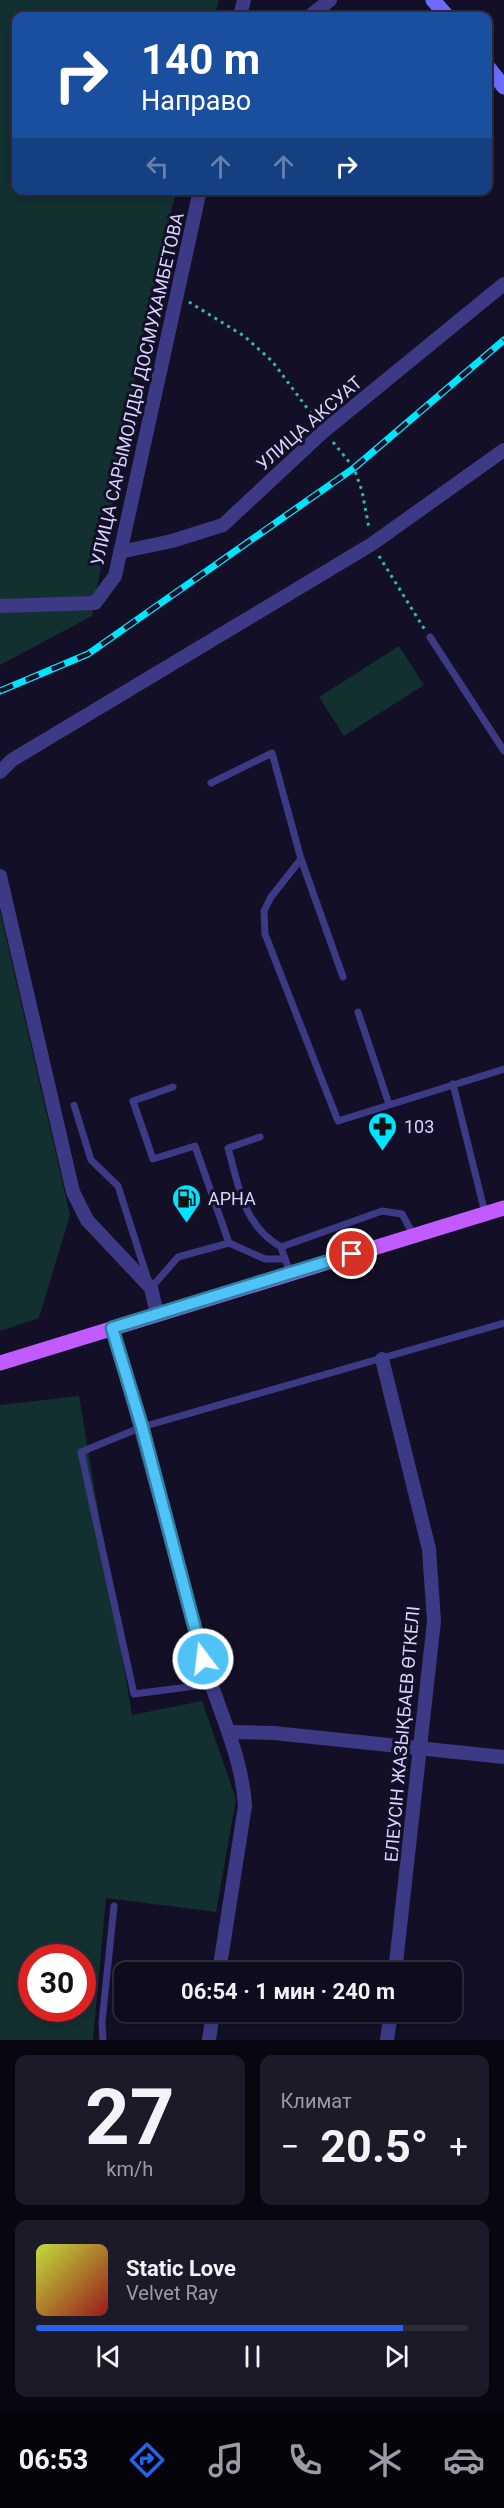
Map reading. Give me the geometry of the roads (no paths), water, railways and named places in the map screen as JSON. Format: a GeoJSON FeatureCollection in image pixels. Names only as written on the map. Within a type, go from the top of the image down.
{"type":"FeatureCollection","features":[{"type":"Feature","properties":{"kind":"main road"},"geometry":{"type":"LineString","coordinates":[[0,1363],[157,1314],[288,1266],[414,1236],[504,1208]]}},
{"type":"Feature","properties":{"kind":"street"},"geometry":{"type":"LineString","coordinates":[[315,12],[330,0]]}},
{"type":"Feature","properties":{"kind":"street"},"geometry":{"type":"LineString","coordinates":[[433,0],[444,12]]}},
{"type":"Feature","properties":{"kind":"street"},"geometry":{"type":"LineString","coordinates":[[492,72],[504,87]]}},
{"type":"Feature","properties":{"kind":"street","name":"УЛИЦА САРЫМОЛДЫ ДОСМУХАМБЕТОВА"},"geometry":{"type":"LineString","coordinates":[[0,606],[95,603],[115,576],[199,195]]}},
{"type":"Feature","properties":{"kind":"street","name":"УЛИЦА АКСУАТ"},"geometry":{"type":"LineString","coordinates":[[120,552],[172,541],[223,525],[324,431],[504,284]]}},
{"type":"Feature","properties":{"kind":"street"},"geometry":{"type":"LineString","coordinates":[[0,772],[12,760],[372,544],[504,450]]}},
{"type":"Feature","properties":{"kind":"street"},"geometry":{"type":"LineString","coordinates":[[0,876],[73,1192],[87,1220],[151,1288],[157,1314]]}},
{"type":"Feature","properties":{"kind":"street"},"geometry":{"type":"LineString","coordinates":[[112,1328],[142,1427],[211,1684],[230,1732],[244,1782],[245,1806],[221,1962]]}},
{"type":"Feature","properties":{"kind":"street","name":"ЕЛЕУСІН ЖАЗЫҚБАЕВ ӨТКЕЛІ"},"geometry":{"type":"LineString","coordinates":[[382,1359],[429,1549],[434,1621],[396,1962]]}},
{"type":"Feature","properties":{"kind":"street"},"geometry":{"type":"LineString","coordinates":[[230,1732],[274,1733],[504,1757]]}},
{"type":"Feature","properties":{"kind":"street"},"geometry":{"type":"LineString","coordinates":[[209,2040],[212,2022]]}},
{"type":"Feature","properties":{"kind":"street"},"geometry":{"type":"LineString","coordinates":[[387,2040],[390,2022]]}},
{"type":"Feature","properties":{"kind":"lane"},"geometry":{"type":"LineString","coordinates":[[430,638],[504,751]]}},
{"type":"Feature","properties":{"kind":"lane"},"geometry":{"type":"LineString","coordinates":[[211,783],[272,753],[301,860],[343,977]]}},
{"type":"Feature","properties":{"kind":"lane"},"geometry":{"type":"LineString","coordinates":[[301,860],[271,897],[264,911],[265,934],[338,1121],[504,1069]]}},
{"type":"Feature","properties":{"kind":"lane"},"geometry":{"type":"LineString","coordinates":[[358,1012],[389,1104]]}},
{"type":"Feature","properties":{"kind":"lane"},"geometry":{"type":"LineString","coordinates":[[453,1084],[485,1213]]}},
{"type":"Feature","properties":{"kind":"lane"},"geometry":{"type":"LineString","coordinates":[[173,1087],[133,1101],[153,1159],[195,1146],[229,1243]]}},
{"type":"Feature","properties":{"kind":"lane"},"geometry":{"type":"LineString","coordinates":[[74,1105],[90,1161],[118,1186],[151,1288]]}},
{"type":"Feature","properties":{"kind":"lane"},"geometry":{"type":"LineString","coordinates":[[260,1137],[228,1148],[247,1213],[268,1239],[282,1247],[288,1266]]}},
{"type":"Feature","properties":{"kind":"lane"},"geometry":{"type":"LineString","coordinates":[[282,1247],[382,1211],[402,1214],[414,1236]]}},
{"type":"Feature","properties":{"kind":"lane"},"geometry":{"type":"LineString","coordinates":[[151,1288],[178,1257],[229,1243],[288,1266]]}},
{"type":"Feature","properties":{"kind":"lane"},"geometry":{"type":"LineString","coordinates":[[211,1684],[135,1694],[81,1452],[142,1427],[504,1323]]}},
{"type":"Feature","properties":{"kind":"lane"},"geometry":{"type":"LineString","coordinates":[[103,2040],[102,2022],[114,1906]]}},
{"type":"Feature","properties":{"kind":"railway"},"geometry":{"type":"LineString","coordinates":[[0,691],[88,654],[354,468],[504,340]]}},
{"type":"Feature","properties":{"kind":"place","name":"103"},"geometry":{"type":"Point","coordinates":[383,1152]}},
{"type":"Feature","properties":{"kind":"place","name":"АРНА"},"geometry":{"type":"Point","coordinates":[187,1224]}}]}
